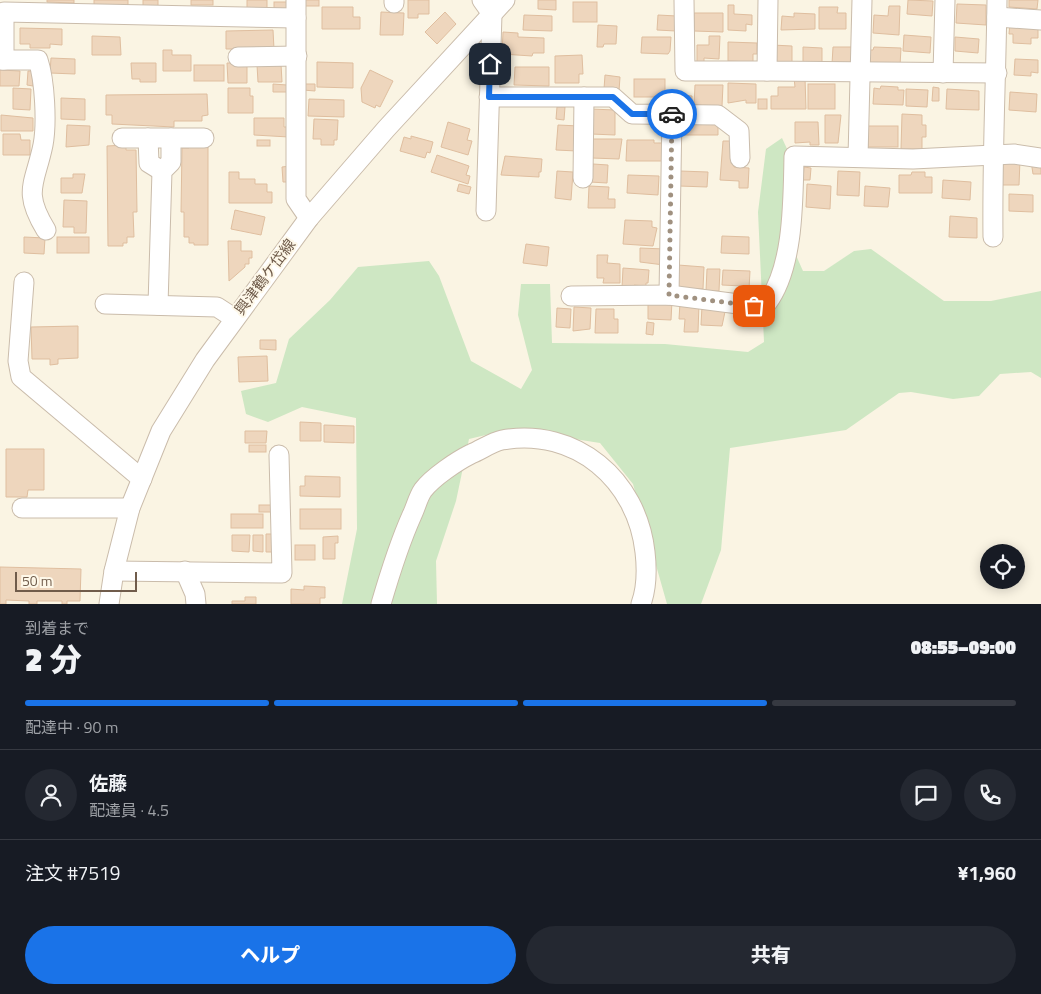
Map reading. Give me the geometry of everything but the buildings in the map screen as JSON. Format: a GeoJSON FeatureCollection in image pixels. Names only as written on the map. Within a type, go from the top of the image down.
{"type":"FeatureCollection","features":[{"type":"Feature","properties":{"kind":"street","name":"興津鶴ケ岱線"},"geometry":{"type":"LineString","coordinates":[[108,604],[114,571],[130,508],[161,431],[234,318],[309,218],[487,7],[506,0]]}},
{"type":"Feature","properties":{"kind":"street"},"geometry":{"type":"LineString","coordinates":[[684,0],[685,71],[996,73]]}},
{"type":"Feature","properties":{"kind":"street"},"geometry":{"type":"LineString","coordinates":[[767,72],[768,0]]}},
{"type":"Feature","properties":{"kind":"street"},"geometry":{"type":"LineString","coordinates":[[858,157],[862,0]]}},
{"type":"Feature","properties":{"kind":"street"},"geometry":{"type":"LineString","coordinates":[[942,73],[945,0]]}},
{"type":"Feature","properties":{"kind":"street"},"geometry":{"type":"LineString","coordinates":[[46,230],[39,219],[32,196],[33,178],[43,144],[44,77],[38,60],[2,60],[4,12],[84,7],[296,9],[296,198],[309,218]]}},
{"type":"Feature","properties":{"kind":"street"},"geometry":{"type":"LineString","coordinates":[[486,211],[489,97],[487,7]]}},
{"type":"Feature","properties":{"kind":"street"},"geometry":{"type":"LineString","coordinates":[[993,237],[992,154],[997,9],[1041,20]]}},
{"type":"Feature","properties":{"kind":"street"},"geometry":{"type":"LineString","coordinates":[[238,57],[296,56]]}},
{"type":"Feature","properties":{"kind":"street"},"geometry":{"type":"LineString","coordinates":[[489,97],[613,97],[632,114],[718,115],[739,132],[740,158]]}},
{"type":"Feature","properties":{"kind":"street"},"geometry":{"type":"LineString","coordinates":[[583,178],[584,97]]}},
{"type":"Feature","properties":{"kind":"street"},"geometry":{"type":"LineString","coordinates":[[669,295],[672,114]]}},
{"type":"Feature","properties":{"kind":"street"},"geometry":{"type":"LineString","coordinates":[[122,138],[204,138]]}},
{"type":"Feature","properties":{"kind":"street"},"geometry":{"type":"LineString","coordinates":[[148,138],[149,163],[162,171]]}},
{"type":"Feature","properties":{"kind":"street"},"geometry":{"type":"LineString","coordinates":[[158,305],[162,171],[171,162],[171,138]]}},
{"type":"Feature","properties":{"kind":"street"},"geometry":{"type":"LineString","coordinates":[[571,296],[669,295],[754,306],[767,303],[776,292],[792,226],[794,156],[913,159],[1014,154],[1041,158]]}},
{"type":"Feature","properties":{"kind":"street"},"geometry":{"type":"LineString","coordinates":[[24,282],[18,360],[21,377],[142,479]]}},
{"type":"Feature","properties":{"kind":"street"},"geometry":{"type":"LineString","coordinates":[[105,304],[217,307],[234,318]]}},
{"type":"Feature","properties":{"kind":"street"},"geometry":{"type":"LineString","coordinates":[[382,604],[396,552],[423,490],[458,460],[501,440],[533,438],[568,446],[596,462],[615,478],[629,497],[643,532],[647,572],[641,604]]}},
{"type":"Feature","properties":{"kind":"street"},"geometry":{"type":"LineString","coordinates":[[114,571],[282,573],[279,455]]}},
{"type":"Feature","properties":{"kind":"street"},"geometry":{"type":"LineString","coordinates":[[22,508],[130,508]]}},
{"type":"Feature","properties":{"kind":"street"},"geometry":{"type":"LineString","coordinates":[[185,571],[195,594],[196,604]]}},
{"type":"Feature","properties":{"kind":"green space"},"geometry":{"type":"Polygon","coordinates":[[[782,138],[788,151],[782,224],[803,271],[824,271],[854,251],[871,249],[944,301],[991,301],[1041,291],[1041,378],[1031,372],[1000,374],[979,396],[953,399],[911,392],[899,393],[846,430],[730,448],[721,550],[701,604],[667,604],[633,484],[600,443],[511,429],[469,439],[456,501],[436,561],[437,604],[342,604],[357,529],[356,418],[302,407],[268,422],[246,414],[241,391],[276,383],[289,339],[330,300],[358,267],[429,261],[439,276],[471,361],[521,389],[532,370],[518,315],[521,284],[550,284],[552,343],[665,344],[748,352],[764,342],[758,212],[766,149],[782,138]]]}},
{"type":"Feature","properties":{"kind":"way so far"},"geometry":{"type":"LineString","coordinates":[[672,114],[669,295],[754,306]]}},
{"type":"Feature","properties":{"kind":"route"},"geometry":{"type":"LineString","coordinates":[[490,64],[489,97],[613,97],[632,114],[672,114]]}}]}
